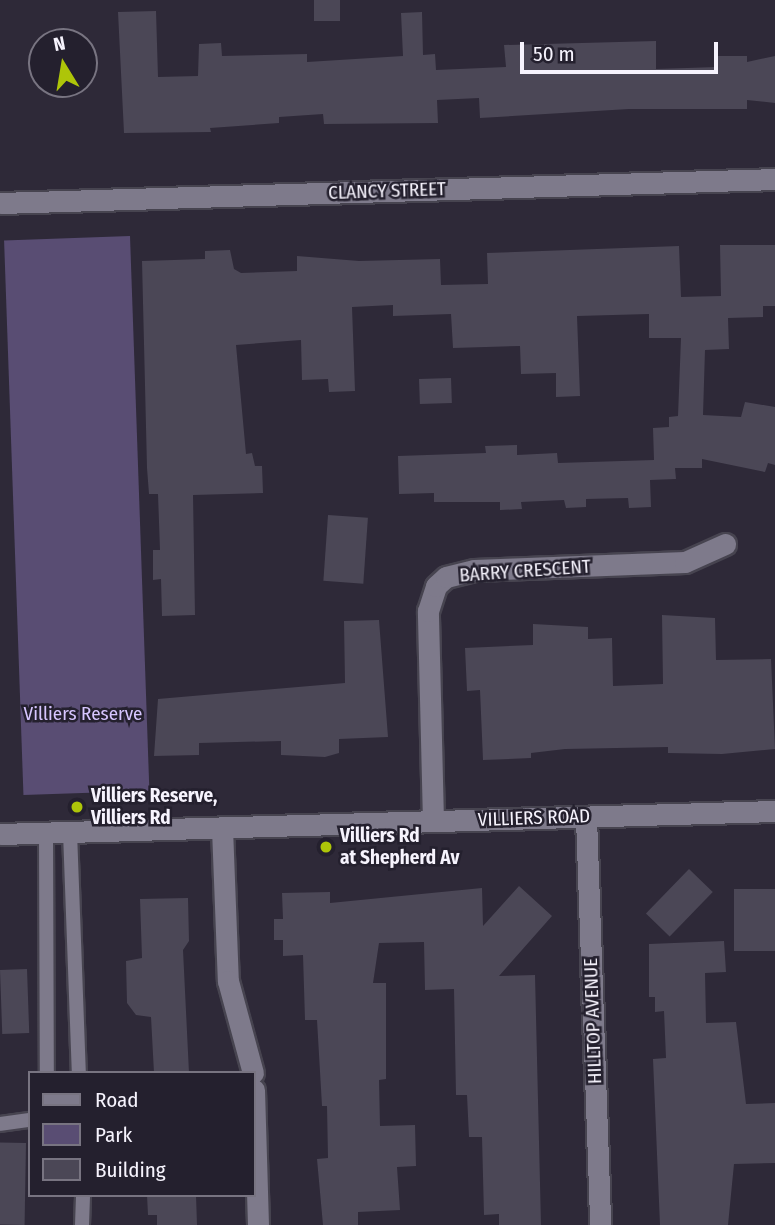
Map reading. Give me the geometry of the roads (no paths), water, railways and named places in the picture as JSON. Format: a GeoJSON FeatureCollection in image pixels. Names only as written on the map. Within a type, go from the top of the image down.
{"type":"FeatureCollection","features":[{"type":"Feature","properties":{"kind":"street","name":"CLANCY STREET"},"geometry":{"type":"LineString","coordinates":[[0,202],[775,179]]}},
{"type":"Feature","properties":{"kind":"street","name":"BARRY CRESCENT"},"geometry":{"type":"LineString","coordinates":[[433,821],[428,611],[436,586],[446,577],[474,570],[685,562],[725,544]]}},
{"type":"Feature","properties":{"kind":"street","name":"VILLIERS ROAD"},"geometry":{"type":"LineString","coordinates":[[0,834],[775,811]]}},
{"type":"Feature","properties":{"kind":"street","name":"HILLTOP AVENUE"},"geometry":{"type":"LineString","coordinates":[[586,817],[600,1225]]}},
{"type":"Feature","properties":{"kind":"street"},"geometry":{"type":"LineString","coordinates":[[222,828],[228,981],[252,1071]]}},
{"type":"Feature","properties":{"kind":"street"},"geometry":{"type":"LineString","coordinates":[[256,1158],[258,1225]]}},
{"type":"Feature","properties":{"kind":"lane"},"geometry":{"type":"LineString","coordinates":[[70,832],[79,1071]]}},
{"type":"Feature","properties":{"kind":"lane"},"geometry":{"type":"LineString","coordinates":[[46,833],[47,1071]]}},
{"type":"Feature","properties":{"kind":"lane"},"geometry":{"type":"LineString","coordinates":[[0,1125],[28,1120]]}},
{"type":"Feature","properties":{"kind":"lane"},"geometry":{"type":"LineString","coordinates":[[82,1225],[83,1197]]}},
{"type":"Feature","properties":{"kind":"place","name":"Villiers Reserve, Villiers Rd"},"geometry":{"type":"Point","coordinates":[77,807]}},
{"type":"Feature","properties":{"kind":"place","name":"Villiers Rd at Shepherd Av"},"geometry":{"type":"Point","coordinates":[326,847]}},
{"type":"Feature","properties":{"kind":"park label","name":"Villiers Reserve"},"geometry":{"type":"Point","coordinates":[83,714]}}]}
